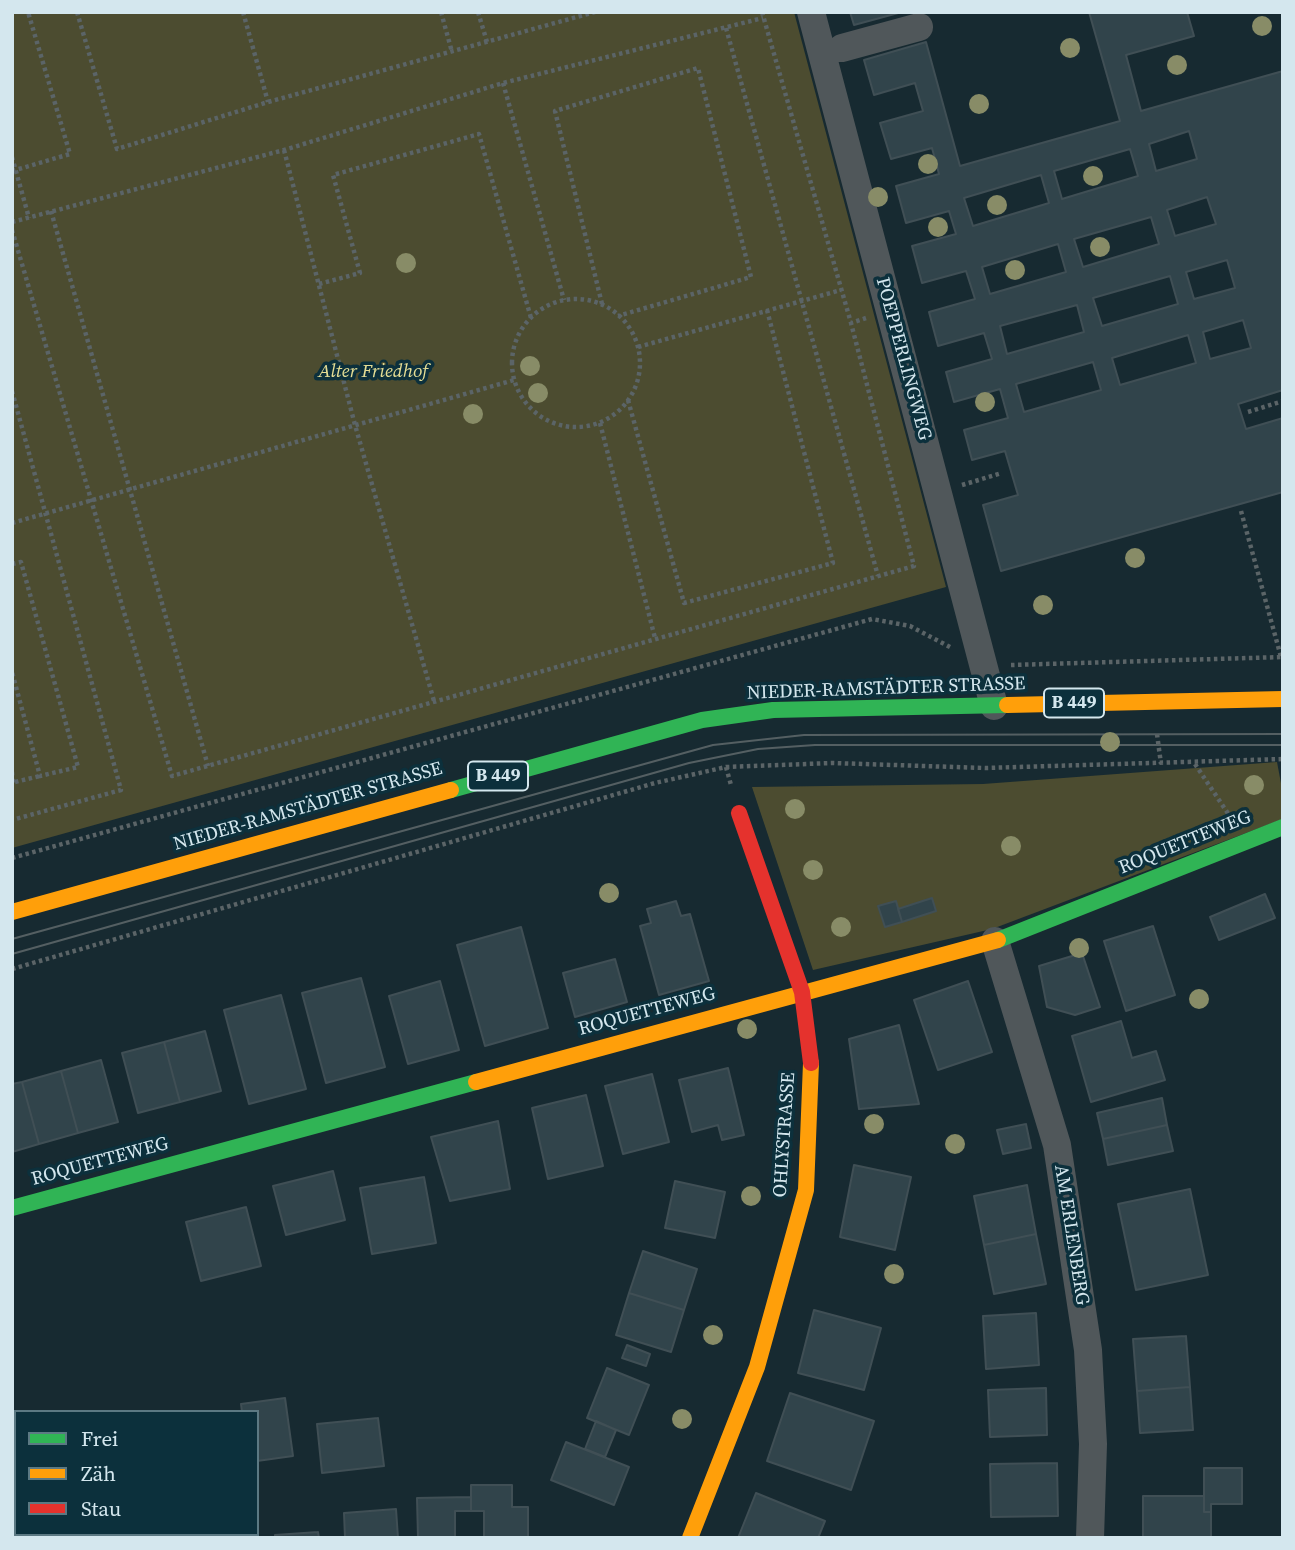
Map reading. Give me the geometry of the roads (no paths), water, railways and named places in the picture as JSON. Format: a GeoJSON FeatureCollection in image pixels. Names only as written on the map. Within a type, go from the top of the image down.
{"type":"FeatureCollection","features":[{"type":"Feature","properties":{"kind":"street","name":"POEPPERLINGWEG"},"geometry":{"type":"LineString","coordinates":[[811,12],[994,706]]}},
{"type":"Feature","properties":{"kind":"street"},"geometry":{"type":"LineString","coordinates":[[842,48],[919,27]]}},
{"type":"Feature","properties":{"kind":"street","name":"NIEDER-RAMSTÄDTER STRASSE"},"geometry":{"type":"LineString","coordinates":[[12,912],[702,720],[774,710],[1283,699]]}},
{"type":"Feature","properties":{"kind":"street","name":"OHLYSTRASSE"},"geometry":{"type":"LineString","coordinates":[[690,1538],[757,1367],[806,1190],[811,1070],[802,992],[739,813]]}},
{"type":"Feature","properties":{"kind":"street","name":"ROQUETTEWEG"},"geometry":{"type":"LineString","coordinates":[[12,1208],[995,941],[1283,827]]}},
{"type":"Feature","properties":{"kind":"street","name":"AM ERLENBERG"},"geometry":{"type":"LineString","coordinates":[[995,941],[1057,1145],[1088,1350],[1093,1444],[1090,1538]]}},
{"type":"Feature","properties":{"kind":"tram line"},"geometry":{"type":"LineString","coordinates":[[12,939],[713,745],[804,735],[1283,734]]}},
{"type":"Feature","properties":{"kind":"tram line"},"geometry":{"type":"LineString","coordinates":[[12,954],[689,763],[758,749],[815,745],[1283,745]]}},
{"type":"Feature","properties":{"kind":"park label","name":"Alter Friedhof"},"geometry":{"type":"Point","coordinates":[373,372]}}]}
